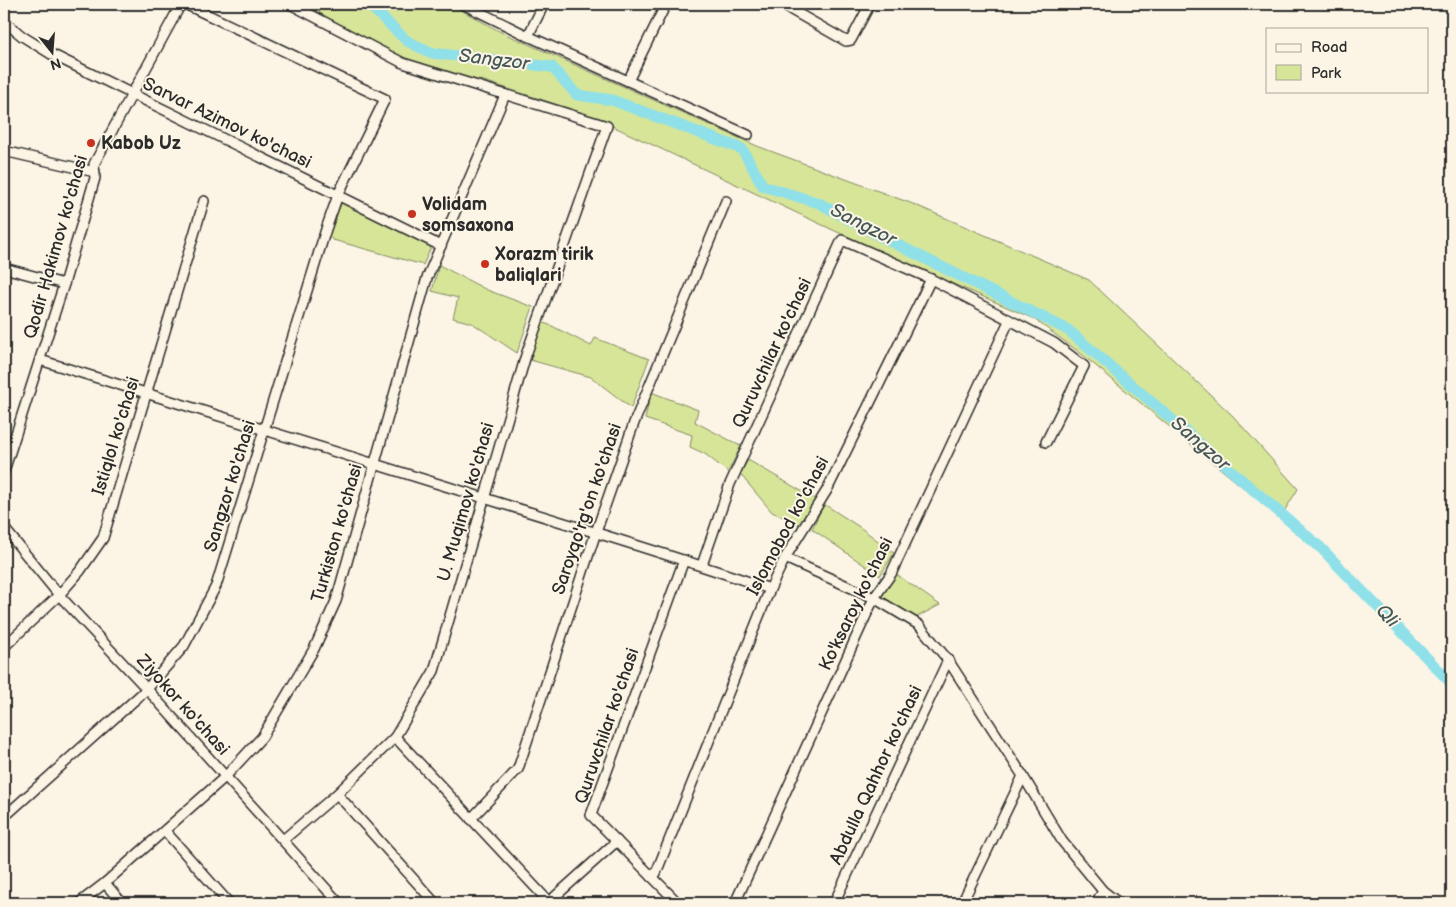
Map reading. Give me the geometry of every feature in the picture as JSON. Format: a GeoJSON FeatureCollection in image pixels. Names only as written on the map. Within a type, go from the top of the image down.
{"type":"FeatureCollection","features":[{"type":"Feature","properties":{"kind":"street","name":"Qodir Hakimov ko'chasi"},"geometry":{"type":"LineString","coordinates":[[4,472],[64,284],[95,178],[94,164],[181,4]]}},
{"type":"Feature","properties":{"kind":"street","name":"Sangzor ko'chasi"},"geometry":{"type":"LineString","coordinates":[[4,817],[147,689],[184,646],[216,586],[326,229],[338,195],[385,99],[185,4]]}},
{"type":"Feature","properties":{"kind":"street"},"geometry":{"type":"LineString","coordinates":[[290,4],[403,63],[505,95]]}},
{"type":"Feature","properties":{"kind":"street"},"geometry":{"type":"LineString","coordinates":[[464,4],[528,36],[748,135]]}},
{"type":"Feature","properties":{"kind":"street"},"geometry":{"type":"LineString","coordinates":[[528,36],[544,4]]}},
{"type":"Feature","properties":{"kind":"street"},"geometry":{"type":"LineString","coordinates":[[628,81],[666,4]]}},
{"type":"Feature","properties":{"kind":"street"},"geometry":{"type":"LineString","coordinates":[[781,4],[846,41],[851,40],[870,4]]}},
{"type":"Feature","properties":{"kind":"street","name":"Sarvar Azimov ko'chasi"},"geometry":{"type":"LineString","coordinates":[[4,21],[22,36],[50,54],[441,246]]}},
{"type":"Feature","properties":{"kind":"street","name":"U. Muqimov ko'chasi"},"geometry":{"type":"LineString","coordinates":[[283,840],[337,794],[396,736],[434,671],[526,355],[607,126],[505,95]]}},
{"type":"Feature","properties":{"kind":"street","name":"Turkiston ko'chasi"},"geometry":{"type":"LineString","coordinates":[[79,903],[105,883],[225,777],[262,737],[314,649],[336,601],[427,278],[505,95]]}},
{"type":"Feature","properties":{"kind":"street"},"geometry":{"type":"LineString","coordinates":[[4,151],[95,172]]}},
{"type":"Feature","properties":{"kind":"street","name":"Istiqlol ko'chasi"},"geometry":{"type":"LineString","coordinates":[[4,647],[59,595],[80,571],[103,538],[204,201]]}},
{"type":"Feature","properties":{"kind":"street","name":"Saroyqo'rg'on ko'chasi"},"geometry":{"type":"LineString","coordinates":[[472,818],[518,769],[634,423],[726,202]]}},
{"type":"Feature","properties":{"kind":"street","name":"Quruvchilar ko'chasi"},"geometry":{"type":"LineString","coordinates":[[702,565],[730,484],[842,240],[931,280]]}},
{"type":"Feature","properties":{"kind":"street"},"geometry":{"type":"LineString","coordinates":[[4,268],[64,284]]}},
{"type":"Feature","properties":{"kind":"street"},"geometry":{"type":"LineString","coordinates":[[931,280],[1054,343],[1084,366],[1046,442]]}},
{"type":"Feature","properties":{"kind":"street","name":"Islomobod ko'chasi"},"geometry":{"type":"LineString","coordinates":[[652,877],[660,864],[770,590],[785,558],[827,490],[931,280]]}},
{"type":"Feature","properties":{"kind":"street","name":"Ko'ksaroy ko'chasi"},"geometry":{"type":"LineString","coordinates":[[735,903],[874,598],[891,574],[1010,321]]}},
{"type":"Feature","properties":{"kind":"street"},"geometry":{"type":"LineString","coordinates":[[40,360],[264,431],[702,565],[770,590]]}},
{"type":"Feature","properties":{"kind":"street","name":"Ziyokor ko'chasi"},"geometry":{"type":"LineString","coordinates":[[4,528],[59,595],[147,689],[339,903]]}},
{"type":"Feature","properties":{"kind":"street"},"geometry":{"type":"LineString","coordinates":[[785,558],[874,598],[919,625],[948,660],[1023,776],[1062,841],[1103,891],[1119,903]]}},
{"type":"Feature","properties":{"kind":"street","name":"Quruvchilar ko'chasi"},"geometry":{"type":"LineString","coordinates":[[678,903],[591,815],[684,560]]}},
{"type":"Feature","properties":{"kind":"street","name":"Abdulla Qahhor ko'chasi"},"geometry":{"type":"LineString","coordinates":[[834,903],[948,660]]}},
{"type":"Feature","properties":{"kind":"street"},"geometry":{"type":"LineString","coordinates":[[396,736],[550,903],[617,841]]}},
{"type":"Feature","properties":{"kind":"street"},"geometry":{"type":"LineString","coordinates":[[962,903],[1023,776]]}},
{"type":"Feature","properties":{"kind":"street"},"geometry":{"type":"LineString","coordinates":[[337,794],[435,903]]}},
{"type":"Feature","properties":{"kind":"street"},"geometry":{"type":"LineString","coordinates":[[165,831],[228,903]]}},
{"type":"Feature","properties":{"kind":"street"},"geometry":{"type":"LineString","coordinates":[[105,883],[122,903]]}},
{"type":"Feature","properties":{"kind":"street"},"geometry":{"type":"LineString","coordinates":[[1096,903],[1103,891]]}},
{"type":"Feature","properties":{"kind":"green space"},"geometry":{"type":"Polygon","coordinates":[[[297,4],[450,4],[501,32],[757,146],[913,204],[1089,280],[1233,416],[1298,489],[1280,518],[1079,352],[1034,319],[869,247],[589,115],[481,80],[448,73],[403,58],[297,4]]]}},
{"type":"Feature","properties":{"kind":"green space"},"geometry":{"type":"Polygon","coordinates":[[[342,201],[432,245],[423,265],[333,240],[328,236],[342,201]]]}},
{"type":"Feature","properties":{"kind":"green space"},"geometry":{"type":"Polygon","coordinates":[[[439,265],[487,290],[533,307],[517,353],[472,323],[453,318],[458,298],[432,291],[439,265]]]}},
{"type":"Feature","properties":{"kind":"green space"},"geometry":{"type":"Polygon","coordinates":[[[541,322],[591,346],[595,338],[649,359],[631,408],[591,377],[530,360],[541,322]]]}},
{"type":"Feature","properties":{"kind":"green space"},"geometry":{"type":"Polygon","coordinates":[[[651,392],[698,410],[695,422],[741,446],[728,472],[705,454],[690,447],[692,435],[645,419],[651,392]]]}},
{"type":"Feature","properties":{"kind":"green space"},"geometry":{"type":"Polygon","coordinates":[[[748,460],[815,499],[800,525],[772,512],[740,474],[748,460]]]}},
{"type":"Feature","properties":{"kind":"green space"},"geometry":{"type":"Polygon","coordinates":[[[824,504],[861,528],[894,553],[880,576],[812,529],[824,504]]]}},
{"type":"Feature","properties":{"kind":"green space"},"geometry":{"type":"Polygon","coordinates":[[[896,574],[940,605],[913,619],[879,598],[896,574]]]}},
{"type":"Feature","properties":{"kind":"waterway","name":"Sangzor"},"geometry":{"type":"LineString","coordinates":[[368,4],[407,41],[432,53],[552,67],[577,95],[612,100],[742,149],[763,186],[819,203],[866,229],[1068,330],[1321,548],[1452,684]]}},
{"type":"Feature","properties":{"kind":"place","name":"Kabob Uz"},"geometry":{"type":"Point","coordinates":[91,143]}},
{"type":"Feature","properties":{"kind":"place","name":"Volidam somsaxona"},"geometry":{"type":"Point","coordinates":[412,214]}},
{"type":"Feature","properties":{"kind":"place","name":"Xorazm tirik baliqlari"},"geometry":{"type":"Point","coordinates":[485,264]}},
{"type":"Feature","properties":{"kind":"water label","name":"Qli"},"geometry":{"type":"Point","coordinates":[1387,616]}}]}
